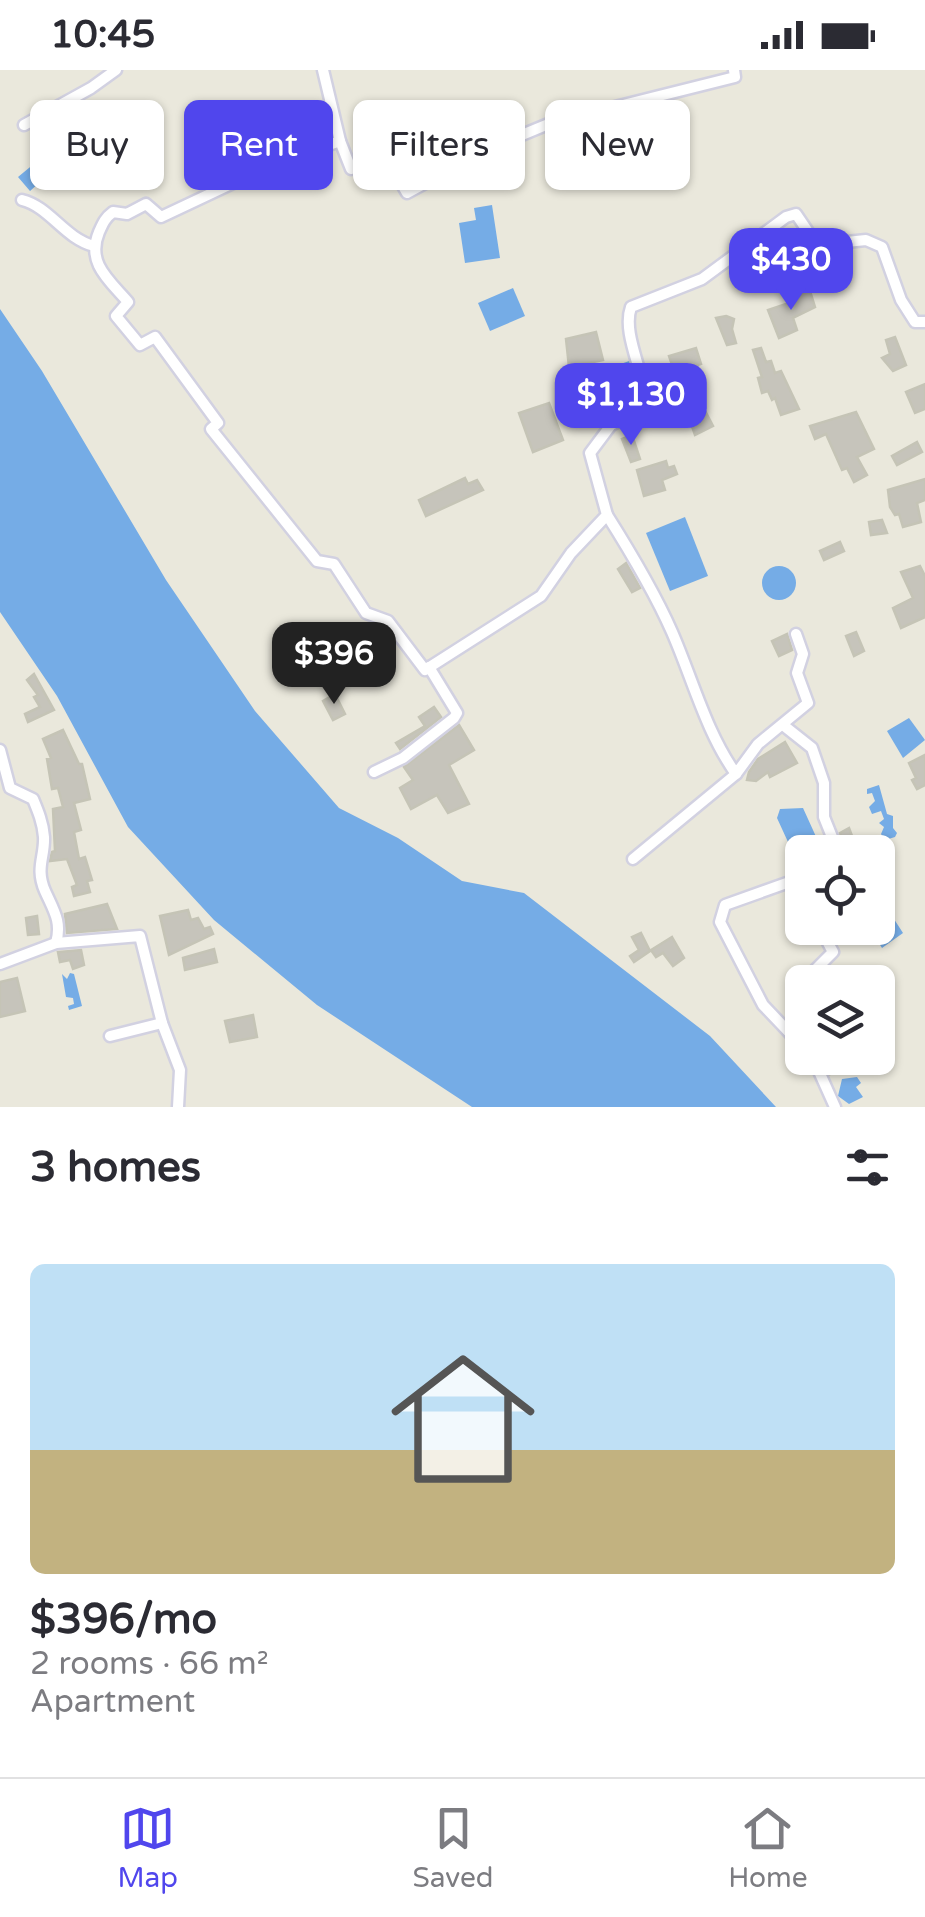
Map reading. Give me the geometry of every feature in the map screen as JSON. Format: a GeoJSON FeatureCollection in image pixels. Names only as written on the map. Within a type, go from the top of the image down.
{"type":"FeatureCollection","features":[{"type":"Feature","properties":{"kind":"street"},"geometry":{"type":"LineString","coordinates":[[24,125],[92,88],[116,70]]}},
{"type":"Feature","properties":{"kind":"street"},"geometry":{"type":"LineString","coordinates":[[323,70],[340,141],[352,169],[386,156],[408,194],[488,149],[574,113],[607,109],[735,76],[734,70]]}},
{"type":"Feature","properties":{"kind":"street"},"geometry":{"type":"LineString","coordinates":[[340,141],[267,167],[161,217],[146,204],[127,214],[113,212],[106,218],[94,246],[96,264],[128,302],[116,316],[140,345],[155,337],[218,423],[210,429],[317,560],[334,564],[366,613],[388,621],[424,670],[540,596],[571,553],[607,515]]}},
{"type":"Feature","properties":{"kind":"street"},"geometry":{"type":"LineString","coordinates":[[22,200],[32,202],[78,242],[94,246]]}},
{"type":"Feature","properties":{"kind":"street"},"geometry":{"type":"LineString","coordinates":[[736,774],[718,750],[670,628],[607,515],[590,453],[611,425],[646,408],[646,390],[626,320],[631,308],[702,279],[786,217],[796,214],[817,245],[866,240],[882,247],[901,300],[915,322],[925,322]]}},
{"type":"Feature","properties":{"kind":"street"},"geometry":{"type":"LineString","coordinates":[[633,858],[736,774],[758,744],[808,703],[797,673],[803,654],[796,634]]}},
{"type":"Feature","properties":{"kind":"street"},"geometry":{"type":"LineString","coordinates":[[374,772],[403,758],[454,718],[456,712],[429,668]]}},
{"type":"Feature","properties":{"kind":"street"},"geometry":{"type":"LineString","coordinates":[[783,725],[812,748],[824,783],[824,818],[831,835]]}},
{"type":"Feature","properties":{"kind":"street"},"geometry":{"type":"LineString","coordinates":[[0,750],[10,788],[33,798],[40,815],[44,840],[39,861],[45,891],[61,927],[56,944]]}},
{"type":"Feature","properties":{"kind":"street"},"geometry":{"type":"LineString","coordinates":[[785,883],[725,905],[720,922],[764,1004],[785,1027]]}},
{"type":"Feature","properties":{"kind":"street"},"geometry":{"type":"LineString","coordinates":[[0,964],[56,944],[140,936],[162,1022],[180,1070],[178,1107]]}},
{"type":"Feature","properties":{"kind":"street"},"geometry":{"type":"LineString","coordinates":[[820,965],[833,952],[829,945]]}},
{"type":"Feature","properties":{"kind":"street"},"geometry":{"type":"LineString","coordinates":[[110,1036],[162,1022]]}},
{"type":"Feature","properties":{"kind":"street"},"geometry":{"type":"LineString","coordinates":[[822,1075],[836,1107]]}},
{"type":"Feature","properties":{"kind":"water"},"geometry":{"type":"Polygon","coordinates":[[[30,167],[31,190],[30,191],[18,177],[30,167]]]}},
{"type":"Feature","properties":{"kind":"water"},"geometry":{"type":"Polygon","coordinates":[[[492,205],[500,258],[465,263],[459,223],[476,220],[474,208],[492,205]]]}},
{"type":"Feature","properties":{"kind":"water"},"geometry":{"type":"Polygon","coordinates":[[[513,288],[525,316],[490,331],[478,303],[513,288]]]}},
{"type":"Feature","properties":{"kind":"water"},"geometry":{"type":"Polygon","coordinates":[[[0,309],[42,371],[166,580],[255,711],[339,808],[398,838],[462,881],[524,893],[710,1036],[776,1107],[472,1107],[317,1005],[214,920],[128,827],[57,696],[0,612],[0,309]]]}},
{"type":"Feature","properties":{"kind":"water"},"geometry":{"type":"Polygon","coordinates":[[[632,360],[640,401],[618,411],[609,400],[615,378],[612,367],[632,360]]]}},
{"type":"Feature","properties":{"kind":"water"},"geometry":{"type":"Polygon","coordinates":[[[685,517],[708,576],[670,591],[646,533],[685,517]]]}},
{"type":"Feature","properties":{"kind":"water"},"geometry":{"type":"Polygon","coordinates":[[[779,566],[791,571],[796,583],[791,595],[779,600],[767,595],[762,583],[767,571],[779,566]]]}},
{"type":"Feature","properties":{"kind":"water"},"geometry":{"type":"Polygon","coordinates":[[[909,718],[925,740],[903,758],[887,731],[909,718]]]}},
{"type":"Feature","properties":{"kind":"water"},"geometry":{"type":"Polygon","coordinates":[[[879,785],[887,814],[893,816],[895,837],[881,834],[884,827],[879,823],[884,819],[881,811],[872,814],[869,807],[875,801],[867,789],[879,785]]]}},
{"type":"Feature","properties":{"kind":"water"},"geometry":{"type":"Polygon","coordinates":[[[803,808],[815,835],[785,835],[777,818],[780,809],[803,808]]]}},
{"type":"Feature","properties":{"kind":"water"},"geometry":{"type":"Polygon","coordinates":[[[895,921],[903,933],[895,939],[895,921]]]}},
{"type":"Feature","properties":{"kind":"water"},"geometry":{"type":"Polygon","coordinates":[[[70,973],[74,974],[82,1006],[69,1010],[73,998],[66,997],[62,974],[67,979],[70,973]]]}},
{"type":"Feature","properties":{"kind":"water"},"geometry":{"type":"Polygon","coordinates":[[[857,1077],[861,1083],[856,1087],[863,1097],[849,1104],[838,1096],[842,1079],[857,1077]]]}},
{"type":"Feature","properties":{"kind":"building"},"geometry":{"type":"Polygon","coordinates":[[[809,288],[815,307],[793,318],[797,330],[779,338],[768,310],[795,301],[792,296],[809,288]]]}},
{"type":"Feature","properties":{"kind":"building"},"geometry":{"type":"Polygon","coordinates":[[[716,318],[734,319],[736,343],[727,345],[716,318]]]}},
{"type":"Feature","properties":{"kind":"building"},"geometry":{"type":"Polygon","coordinates":[[[596,332],[603,360],[569,367],[566,339],[596,332]]]}},
{"type":"Feature","properties":{"kind":"building"},"geometry":{"type":"Polygon","coordinates":[[[895,337],[906,365],[893,371],[882,358],[890,354],[886,340],[895,337]]]}},
{"type":"Feature","properties":{"kind":"building"},"geometry":{"type":"Polygon","coordinates":[[[696,348],[701,364],[682,370],[686,388],[681,390],[669,356],[696,348]]]}},
{"type":"Feature","properties":{"kind":"building"},"geometry":{"type":"Polygon","coordinates":[[[761,348],[775,373],[781,371],[799,409],[781,415],[775,398],[772,400],[768,391],[762,393],[758,378],[762,377],[753,350],[761,348]]]}},
{"type":"Feature","properties":{"kind":"building"},"geometry":{"type":"Polygon","coordinates":[[[677,382],[687,410],[663,416],[659,404],[665,402],[661,386],[677,382]]]}},
{"type":"Feature","properties":{"kind":"building"},"geometry":{"type":"Polygon","coordinates":[[[925,384],[925,409],[915,413],[906,392],[925,384]]]}},
{"type":"Feature","properties":{"kind":"building"},"geometry":{"type":"Polygon","coordinates":[[[549,403],[563,440],[533,452],[519,413],[549,403]]]}},
{"type":"Feature","properties":{"kind":"building"},"geometry":{"type":"Polygon","coordinates":[[[702,405],[713,426],[695,435],[687,412],[702,405]]]}},
{"type":"Feature","properties":{"kind":"building"},"geometry":{"type":"Polygon","coordinates":[[[856,412],[874,449],[857,457],[867,475],[854,482],[847,468],[842,470],[826,434],[815,439],[810,426],[856,412]]]}},
{"type":"Feature","properties":{"kind":"building"},"geometry":{"type":"Polygon","coordinates":[[[632,435],[640,459],[631,462],[622,439],[632,435]]]}},
{"type":"Feature","properties":{"kind":"building"},"geometry":{"type":"Polygon","coordinates":[[[917,442],[922,452],[897,465],[892,456],[917,442]]]}},
{"type":"Feature","properties":{"kind":"building"},"geometry":{"type":"Polygon","coordinates":[[[666,461],[677,474],[662,480],[665,490],[644,496],[637,470],[666,461]]]}},
{"type":"Feature","properties":{"kind":"building"},"geometry":{"type":"Polygon","coordinates":[[[465,478],[468,484],[477,480],[483,490],[426,516],[419,500],[465,478]]]}},
{"type":"Feature","properties":{"kind":"building"},"geometry":{"type":"Polygon","coordinates":[[[925,479],[925,500],[917,503],[921,522],[903,527],[899,514],[895,515],[890,507],[888,490],[925,479]]]}},
{"type":"Feature","properties":{"kind":"building"},"geometry":{"type":"Polygon","coordinates":[[[882,520],[887,533],[871,535],[869,522],[882,520]]]}},
{"type":"Feature","properties":{"kind":"building"},"geometry":{"type":"Polygon","coordinates":[[[840,542],[844,551],[824,560],[820,551],[840,542]]]}},
{"type":"Feature","properties":{"kind":"building"},"geometry":{"type":"Polygon","coordinates":[[[626,563],[640,588],[632,592],[618,569],[626,563]]]}},
{"type":"Feature","properties":{"kind":"building"},"geometry":{"type":"Polygon","coordinates":[[[920,566],[925,576],[925,617],[901,628],[893,608],[913,598],[901,572],[920,566]]]}},
{"type":"Feature","properties":{"kind":"building"},"geometry":{"type":"Polygon","coordinates":[[[856,632],[864,651],[854,656],[846,636],[856,632]]]}},
{"type":"Feature","properties":{"kind":"building"},"geometry":{"type":"Polygon","coordinates":[[[787,634],[792,650],[779,656],[772,641],[787,634]]]}},
{"type":"Feature","properties":{"kind":"building"},"geometry":{"type":"Polygon","coordinates":[[[34,674],[54,710],[28,722],[25,714],[40,707],[34,697],[38,695],[27,680],[34,674]]]}},
{"type":"Feature","properties":{"kind":"building"},"geometry":{"type":"Polygon","coordinates":[[[335,694],[345,714],[333,720],[323,701],[335,694]]]}},
{"type":"Feature","properties":{"kind":"building"},"geometry":{"type":"Polygon","coordinates":[[[434,707],[441,717],[400,749],[396,743],[425,726],[419,717],[434,707]]]}},
{"type":"Feature","properties":{"kind":"building"},"geometry":{"type":"Polygon","coordinates":[[[459,725],[474,750],[449,765],[469,804],[448,813],[437,795],[411,809],[400,788],[413,780],[404,767],[459,725]]]}},
{"type":"Feature","properties":{"kind":"building"},"geometry":{"type":"Polygon","coordinates":[[[63,730],[82,764],[90,799],[74,803],[81,830],[74,832],[79,859],[85,857],[92,880],[87,881],[90,892],[74,896],[72,887],[77,885],[67,859],[50,861],[55,851],[53,809],[63,807],[58,788],[52,789],[47,759],[51,758],[43,739],[63,730]]]}},
{"type":"Feature","properties":{"kind":"building"},"geometry":{"type":"Polygon","coordinates":[[[785,742],[797,763],[770,777],[768,772],[756,781],[747,780],[758,759],[785,742]]]}},
{"type":"Feature","properties":{"kind":"building"},"geometry":{"type":"Polygon","coordinates":[[[925,755],[925,785],[917,789],[909,763],[925,755]]]}},
{"type":"Feature","properties":{"kind":"building"},"geometry":{"type":"Polygon","coordinates":[[[107,904],[117,929],[67,933],[65,914],[107,904]]]}},
{"type":"Feature","properties":{"kind":"building"},"geometry":{"type":"Polygon","coordinates":[[[188,910],[191,920],[198,918],[204,929],[210,927],[213,934],[169,955],[160,916],[188,910]]]}},
{"type":"Feature","properties":{"kind":"building"},"geometry":{"type":"Polygon","coordinates":[[[37,916],[39,934],[28,935],[26,918],[37,916]]]}},
{"type":"Feature","properties":{"kind":"building"},"geometry":{"type":"Polygon","coordinates":[[[641,933],[650,951],[634,962],[630,956],[639,950],[632,937],[641,933]]]}},
{"type":"Feature","properties":{"kind":"building"},"geometry":{"type":"Polygon","coordinates":[[[672,937],[684,958],[673,966],[663,953],[656,957],[651,950],[672,937]]]}},
{"type":"Feature","properties":{"kind":"building"},"geometry":{"type":"Polygon","coordinates":[[[214,949],[217,962],[185,970],[183,958],[214,949]]]}},
{"type":"Feature","properties":{"kind":"building"},"geometry":{"type":"Polygon","coordinates":[[[81,950],[84,965],[73,969],[70,960],[60,962],[58,952],[81,950]]]}},
{"type":"Feature","properties":{"kind":"building"},"geometry":{"type":"Polygon","coordinates":[[[17,978],[25,1011],[0,1017],[0,982],[17,978]]]}},
{"type":"Feature","properties":{"kind":"building"},"geometry":{"type":"Polygon","coordinates":[[[253,1015],[257,1037],[230,1042],[225,1021],[253,1015]]]}}]}
